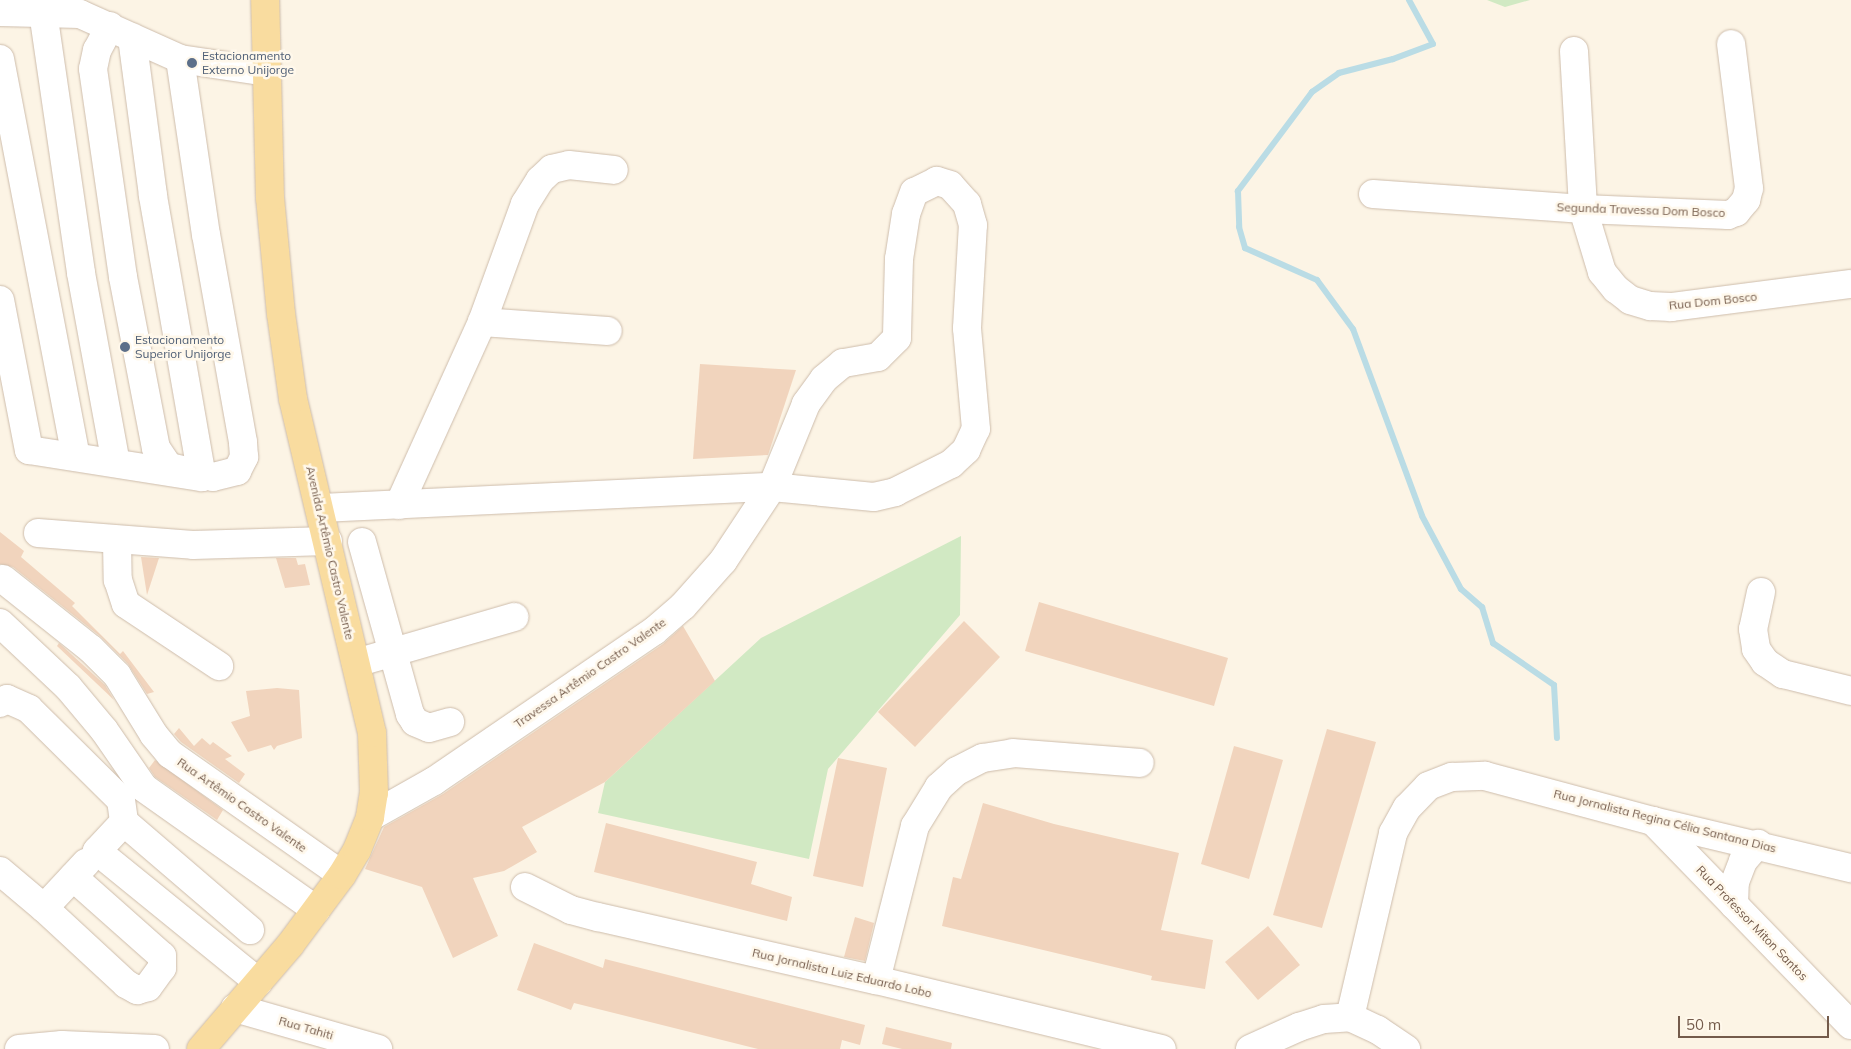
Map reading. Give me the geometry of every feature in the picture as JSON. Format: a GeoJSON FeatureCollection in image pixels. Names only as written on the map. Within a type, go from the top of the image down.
{"type":"FeatureCollection","features":[{"type":"Feature","properties":{"kind":"main road","name":"Avenida Artêmio Castro Valente"},"geometry":{"type":"LineString","coordinates":[[201,1049],[316,910],[342,875],[357,850],[370,817],[375,754],[321,508],[293,399],[281,314],[270,198],[265,0]]}},
{"type":"Feature","properties":{"kind":"street"},"geometry":{"type":"LineString","coordinates":[[0,12],[80,14],[180,59],[267,72]]}},
{"type":"Feature","properties":{"kind":"street"},"geometry":{"type":"LineString","coordinates":[[43,12],[81,273],[116,463]]}},
{"type":"Feature","properties":{"kind":"street"},"geometry":{"type":"LineString","coordinates":[[121,32],[154,194],[202,476]]}},
{"type":"Feature","properties":{"kind":"street"},"geometry":{"type":"LineString","coordinates":[[121,32],[97,50],[93,69],[123,277],[156,448],[169,467],[202,476]]}},
{"type":"Feature","properties":{"kind":"street","name":"Segunda Travessa Dom Bosco"},"geometry":{"type":"LineString","coordinates":[[1373,194],[1583,209],[1728,215],[1736,212],[1746,200],[1749,188],[1731,44]]}},
{"type":"Feature","properties":{"kind":"street","name":"Rua Dom Bosco"},"geometry":{"type":"LineString","coordinates":[[1574,51],[1583,209],[1602,272],[1616,289],[1630,300],[1650,306],[1671,307],[1851,284]]}},
{"type":"Feature","properties":{"kind":"street"},"geometry":{"type":"LineString","coordinates":[[0,300],[29,450],[202,476],[229,475],[238,471],[244,457],[243,442],[206,235],[180,59]]}},
{"type":"Feature","properties":{"kind":"street"},"geometry":{"type":"LineString","coordinates":[[0,60],[76,457]]}},
{"type":"Feature","properties":{"kind":"street"},"geometry":{"type":"LineString","coordinates":[[399,505],[482,322],[525,204],[540,180],[552,169],[569,165],[614,170]]}},
{"type":"Feature","properties":{"kind":"street","name":"Travessa Artêmio Castro Valente"},"geometry":{"type":"LineString","coordinates":[[321,508],[772,487],[874,497],[895,492],[951,464],[966,450],[976,429],[967,328],[973,225],[967,204],[950,185],[937,181],[923,185],[910,199],[899,259],[897,338],[878,357],[842,363],[824,379],[806,404],[772,487],[704,584],[654,631],[434,781],[370,817]]}},
{"type":"Feature","properties":{"kind":"street"},"geometry":{"type":"LineString","coordinates":[[482,322],[608,331]]}},
{"type":"Feature","properties":{"kind":"street"},"geometry":{"type":"LineString","coordinates":[[38,533],[118,541],[193,545],[328,541]]}},
{"type":"Feature","properties":{"kind":"street"},"geometry":{"type":"LineString","coordinates":[[118,541],[118,580],[126,604],[219,666]]}},
{"type":"Feature","properties":{"kind":"street"},"geometry":{"type":"LineString","coordinates":[[362,542],[410,714],[415,722],[428,728],[450,722]]}},
{"type":"Feature","properties":{"kind":"street","name":"Rua Artêmio Castro Valente"},"geometry":{"type":"LineString","coordinates":[[3,579],[91,649],[117,675],[154,735],[170,754],[342,875]]}},
{"type":"Feature","properties":{"kind":"street"},"geometry":{"type":"LineString","coordinates":[[1761,592],[1753,628],[1756,649],[1765,662],[1783,674],[1851,691]]}},
{"type":"Feature","properties":{"kind":"street"},"geometry":{"type":"LineString","coordinates":[[356,663],[514,617]]}},
{"type":"Feature","properties":{"kind":"street"},"geometry":{"type":"LineString","coordinates":[[0,623],[68,686],[104,730],[144,788],[316,910]]}},
{"type":"Feature","properties":{"kind":"street"},"geometry":{"type":"LineString","coordinates":[[0,703],[8,699],[29,709],[121,800],[124,822],[250,930]]}},
{"type":"Feature","properties":{"kind":"street"},"geometry":{"type":"LineString","coordinates":[[876,980],[915,826],[939,787],[957,770],[983,758],[1014,753],[1140,763]]}},
{"type":"Feature","properties":{"kind":"street","name":"Rua Jornalista Regina Célia Santana Dias"},"geometry":{"type":"LineString","coordinates":[[1350,1017],[1393,833],[1407,808],[1428,786],[1452,777],[1485,776],[1653,821],[1758,844],[1851,868]]}},
{"type":"Feature","properties":{"kind":"street","name":"Rua Professor Miton Santos"},"geometry":{"type":"LineString","coordinates":[[1653,821],[1851,1025]]}},
{"type":"Feature","properties":{"kind":"street"},"geometry":{"type":"LineString","coordinates":[[44,908],[124,822]]}},
{"type":"Feature","properties":{"kind":"street"},"geometry":{"type":"LineString","coordinates":[[1734,905],[1736,882],[1743,861],[1758,844]]}},
{"type":"Feature","properties":{"kind":"street"},"geometry":{"type":"LineString","coordinates":[[97,850],[258,982]]}},
{"type":"Feature","properties":{"kind":"street"},"geometry":{"type":"LineString","coordinates":[[0,871],[44,908],[126,984],[137,990],[148,987],[162,968],[162,956],[73,877]]}},
{"type":"Feature","properties":{"kind":"street","name":"Rua Jornalista Luiz Eduardo Lobo"},"geometry":{"type":"LineString","coordinates":[[525,887],[571,910],[876,980],[1162,1049]]}},
{"type":"Feature","properties":{"kind":"street","name":"Rua Tahiti"},"geometry":{"type":"LineString","coordinates":[[235,1008],[378,1049]]}},
{"type":"Feature","properties":{"kind":"street"},"geometry":{"type":"LineString","coordinates":[[1250,1049],[1299,1027],[1324,1020],[1350,1017],[1378,1030],[1406,1049]]}},
{"type":"Feature","properties":{"kind":"street"},"geometry":{"type":"LineString","coordinates":[[19,1049],[62,1045],[155,1049]]}},
{"type":"Feature","properties":{"kind":"green space"},"geometry":{"type":"Polygon","coordinates":[[[1487,0],[1530,0],[1505,7],[1487,0]]]}},
{"type":"Feature","properties":{"kind":"green space"},"geometry":{"type":"Polygon","coordinates":[[[961,536],[960,615],[828,769],[809,859],[598,813],[605,782],[761,638],[961,536]]]}},
{"type":"Feature","properties":{"kind":"building"},"geometry":{"type":"Polygon","coordinates":[[[700,364],[796,370],[768,455],[693,459],[700,364]]]}},
{"type":"Feature","properties":{"kind":"building"},"geometry":{"type":"Polygon","coordinates":[[[0,532],[24,551],[21,557],[75,603],[72,606],[120,654],[123,651],[154,692],[147,694],[128,664],[101,637],[13,567],[0,564],[0,532]]]}},
{"type":"Feature","properties":{"kind":"building"},"geometry":{"type":"Polygon","coordinates":[[[141,557],[159,558],[147,595],[141,557]]]}},
{"type":"Feature","properties":{"kind":"building"},"geometry":{"type":"Polygon","coordinates":[[[276,558],[296,558],[298,565],[305,564],[310,585],[285,588],[276,558]]]}},
{"type":"Feature","properties":{"kind":"building"},"geometry":{"type":"Polygon","coordinates":[[[1039,602],[1228,658],[1214,706],[1025,651],[1039,602]]]}},
{"type":"Feature","properties":{"kind":"building"},"geometry":{"type":"Polygon","coordinates":[[[964,621],[1000,657],[915,747],[878,712],[964,621]]]}},
{"type":"Feature","properties":{"kind":"building"},"geometry":{"type":"Polygon","coordinates":[[[683,626],[715,681],[605,782],[522,827],[537,852],[504,871],[473,878],[498,936],[453,958],[422,887],[365,869],[384,827],[443,794],[663,644],[683,626]]]}},
{"type":"Feature","properties":{"kind":"building"},"geometry":{"type":"Polygon","coordinates":[[[59,643],[105,685],[114,700],[57,646],[59,643]]]}},
{"type":"Feature","properties":{"kind":"building"},"geometry":{"type":"Polygon","coordinates":[[[277,688],[299,690],[302,738],[277,746],[274,750],[271,745],[248,752],[231,722],[250,716],[246,691],[277,688]]]}},
{"type":"Feature","properties":{"kind":"building"},"geometry":{"type":"Polygon","coordinates":[[[179,728],[194,746],[202,738],[210,745],[213,742],[232,756],[225,759],[245,774],[239,783],[181,742],[174,734],[179,728]]]}},
{"type":"Feature","properties":{"kind":"building"},"geometry":{"type":"Polygon","coordinates":[[[1327,729],[1376,742],[1322,928],[1273,915],[1327,729]]]}},
{"type":"Feature","properties":{"kind":"building"},"geometry":{"type":"Polygon","coordinates":[[[1234,746],[1283,760],[1249,879],[1201,864],[1234,746]]]}},
{"type":"Feature","properties":{"kind":"building"},"geometry":{"type":"Polygon","coordinates":[[[838,758],[887,768],[863,887],[813,876],[838,758]]]}},
{"type":"Feature","properties":{"kind":"building"},"geometry":{"type":"Polygon","coordinates":[[[155,760],[223,810],[217,820],[155,777],[149,768],[155,760]]]}},
{"type":"Feature","properties":{"kind":"building"},"geometry":{"type":"Polygon","coordinates":[[[983,803],[1054,824],[1179,853],[1161,930],[1213,940],[1205,989],[1151,980],[1152,976],[942,926],[953,877],[961,879],[983,803]]]}},
{"type":"Feature","properties":{"kind":"building"},"geometry":{"type":"Polygon","coordinates":[[[606,823],[757,862],[751,884],[792,897],[787,921],[594,872],[606,823]]]}},
{"type":"Feature","properties":{"kind":"building"},"geometry":{"type":"Polygon","coordinates":[[[855,917],[874,923],[865,961],[844,957],[855,917]]]}},
{"type":"Feature","properties":{"kind":"building"},"geometry":{"type":"Polygon","coordinates":[[[1268,926],[1300,965],[1258,1000],[1225,962],[1268,926]]]}},
{"type":"Feature","properties":{"kind":"building"},"geometry":{"type":"Polygon","coordinates":[[[534,943],[603,968],[605,959],[865,1025],[860,1045],[842,1040],[840,1049],[758,1049],[574,1003],[571,1010],[517,990],[534,943]]]}},
{"type":"Feature","properties":{"kind":"building"},"geometry":{"type":"Polygon","coordinates":[[[886,1027],[952,1043],[951,1049],[902,1049],[882,1044],[886,1027]]]}},
{"type":"Feature","properties":{"kind":"waterway"},"geometry":{"type":"LineString","coordinates":[[1409,0],[1433,44],[1393,59],[1339,73],[1312,92],[1238,191],[1239,227],[1245,248],[1317,280],[1353,329],[1422,516],[1461,589],[1482,607],[1493,643],[1554,685],[1557,738]]}},
{"type":"Feature","properties":{"kind":"place","name":"Estacionamento Externo Unijorge"},"geometry":{"type":"Point","coordinates":[192,63]}},
{"type":"Feature","properties":{"kind":"place","name":"Estacionamento Superior Unijorge"},"geometry":{"type":"Point","coordinates":[125,347]}}]}
